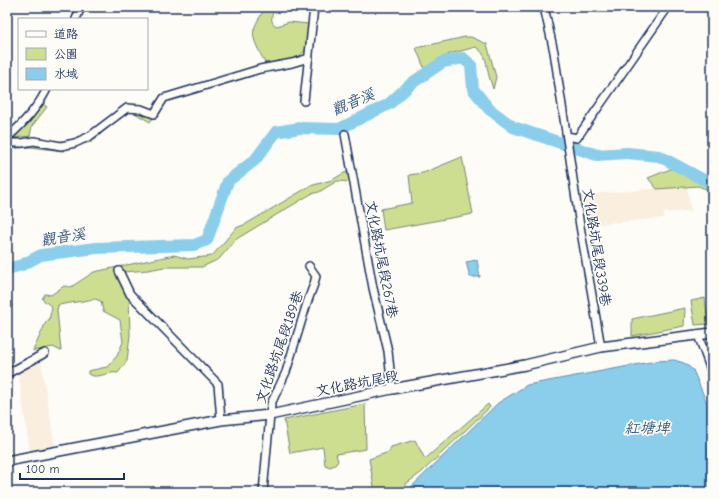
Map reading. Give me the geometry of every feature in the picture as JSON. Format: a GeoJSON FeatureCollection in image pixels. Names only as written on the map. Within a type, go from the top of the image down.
{"type":"FeatureCollection","features":[{"type":"Feature","properties":{"kind":"main road","name":"文化路坑尾段"},"geometry":{"type":"LineString","coordinates":[[7,461],[221,420],[270,415],[392,389],[525,365],[600,347],[712,333]]}},
{"type":"Feature","properties":{"kind":"street"},"geometry":{"type":"LineString","coordinates":[[76,18],[81,7]]}},
{"type":"Feature","properties":{"kind":"street"},"geometry":{"type":"LineString","coordinates":[[304,101],[314,7]]}},
{"type":"Feature","properties":{"kind":"street","name":"文化路坑尾段339巷"},"geometry":{"type":"LineString","coordinates":[[544,7],[554,52],[600,347]]}},
{"type":"Feature","properties":{"kind":"street"},"geometry":{"type":"LineString","coordinates":[[567,137],[577,138],[668,7]]}},
{"type":"Feature","properties":{"kind":"street"},"geometry":{"type":"LineString","coordinates":[[7,143],[34,141],[61,146],[69,144],[90,136],[127,108],[141,109],[154,114],[164,98],[260,69],[309,58]]}},
{"type":"Feature","properties":{"kind":"street"},"geometry":{"type":"LineString","coordinates":[[7,138],[30,116],[40,103],[46,90]]}},
{"type":"Feature","properties":{"kind":"street","name":"文化路坑尾段267巷"},"geometry":{"type":"LineString","coordinates":[[345,134],[373,288],[388,351],[392,389]]}},
{"type":"Feature","properties":{"kind":"street","name":"文化路坑尾段189巷"},"geometry":{"type":"LineString","coordinates":[[263,492],[271,404],[286,372],[314,284],[316,276],[309,266]]}},
{"type":"Feature","properties":{"kind":"street"},"geometry":{"type":"LineString","coordinates":[[119,272],[130,294],[218,384],[221,420]]}},
{"type":"Feature","properties":{"kind":"street"},"geometry":{"type":"LineString","coordinates":[[698,335],[712,373]]}},
{"type":"Feature","properties":{"kind":"street"},"geometry":{"type":"LineString","coordinates":[[7,374],[45,353]]}},
{"type":"Feature","properties":{"kind":"shaded area"},"geometry":{"type":"Polygon","coordinates":[[[687,186],[691,211],[664,213],[664,218],[587,225],[581,195],[687,186]]]}},
{"type":"Feature","properties":{"kind":"shaded area"},"geometry":{"type":"Polygon","coordinates":[[[40,357],[55,447],[30,451],[18,372],[28,367],[40,357]]]}},
{"type":"Feature","properties":{"kind":"green space"},"geometry":{"type":"Polygon","coordinates":[[[266,7],[275,7],[272,20],[273,24],[277,26],[289,22],[309,24],[307,48],[295,61],[265,63],[254,40],[254,29],[266,7]]]}},
{"type":"Feature","properties":{"kind":"green space"},"geometry":{"type":"Polygon","coordinates":[[[471,37],[487,44],[496,77],[493,89],[484,56],[476,47],[449,54],[425,70],[416,48],[471,37]]]}},
{"type":"Feature","properties":{"kind":"green space"},"geometry":{"type":"Polygon","coordinates":[[[43,104],[47,107],[32,126],[30,136],[12,138],[43,104]]]}},
{"type":"Feature","properties":{"kind":"green space"},"geometry":{"type":"Polygon","coordinates":[[[130,108],[154,117],[150,122],[133,112],[125,112],[92,142],[75,145],[63,151],[31,147],[7,149],[7,144],[46,144],[64,146],[90,136],[130,108]]]}},
{"type":"Feature","properties":{"kind":"green space"},"geometry":{"type":"Polygon","coordinates":[[[462,157],[473,214],[384,230],[381,209],[412,203],[409,175],[423,173],[462,157]]]}},
{"type":"Feature","properties":{"kind":"green space"},"geometry":{"type":"Polygon","coordinates":[[[673,168],[701,182],[712,185],[712,191],[698,186],[657,189],[648,178],[673,168]]]}},
{"type":"Feature","properties":{"kind":"green space"},"geometry":{"type":"Polygon","coordinates":[[[348,172],[352,182],[337,181],[319,192],[311,194],[238,238],[219,259],[202,267],[164,267],[123,272],[129,295],[130,335],[127,361],[118,373],[110,373],[99,376],[91,376],[88,374],[88,371],[107,367],[117,356],[123,342],[120,320],[103,311],[101,301],[95,299],[58,305],[57,310],[61,351],[53,347],[33,351],[46,322],[49,320],[52,307],[42,299],[45,294],[51,295],[64,286],[71,287],[94,272],[174,255],[188,259],[212,256],[236,228],[246,224],[310,186],[332,180],[348,172]]]}},
{"type":"Feature","properties":{"kind":"green space"},"geometry":{"type":"Polygon","coordinates":[[[705,298],[708,324],[695,325],[691,301],[705,298]]]}},
{"type":"Feature","properties":{"kind":"green space"},"geometry":{"type":"Polygon","coordinates":[[[685,308],[684,326],[632,336],[632,319],[685,308]]]}},
{"type":"Feature","properties":{"kind":"green space"},"geometry":{"type":"Polygon","coordinates":[[[365,404],[366,449],[336,454],[338,461],[335,465],[330,467],[325,465],[323,447],[290,453],[284,420],[365,404]]]}},
{"type":"Feature","properties":{"kind":"green space"},"geometry":{"type":"Polygon","coordinates":[[[488,404],[490,407],[422,472],[395,492],[375,492],[369,459],[389,452],[391,447],[415,440],[425,459],[488,404]]]}},
{"type":"Feature","properties":{"kind":"water"},"geometry":{"type":"Polygon","coordinates":[[[477,260],[480,277],[470,277],[466,262],[477,260]]]}},
{"type":"Feature","properties":{"kind":"water","name":"紅塘埤"},"geometry":{"type":"Polygon","coordinates":[[[674,360],[684,363],[693,370],[712,415],[712,492],[406,492],[498,403],[527,385],[656,361],[674,360]]]}},
{"type":"Feature","properties":{"kind":"waterway","name":"觀音溪"},"geometry":{"type":"LineString","coordinates":[[7,269],[22,265],[41,255],[96,248],[194,245],[207,240],[228,181],[255,160],[276,132],[300,128],[339,129],[389,104],[412,83],[443,62],[463,58],[471,65],[473,89],[489,109],[513,127],[597,155],[627,153],[659,156],[712,183]]}}]}
